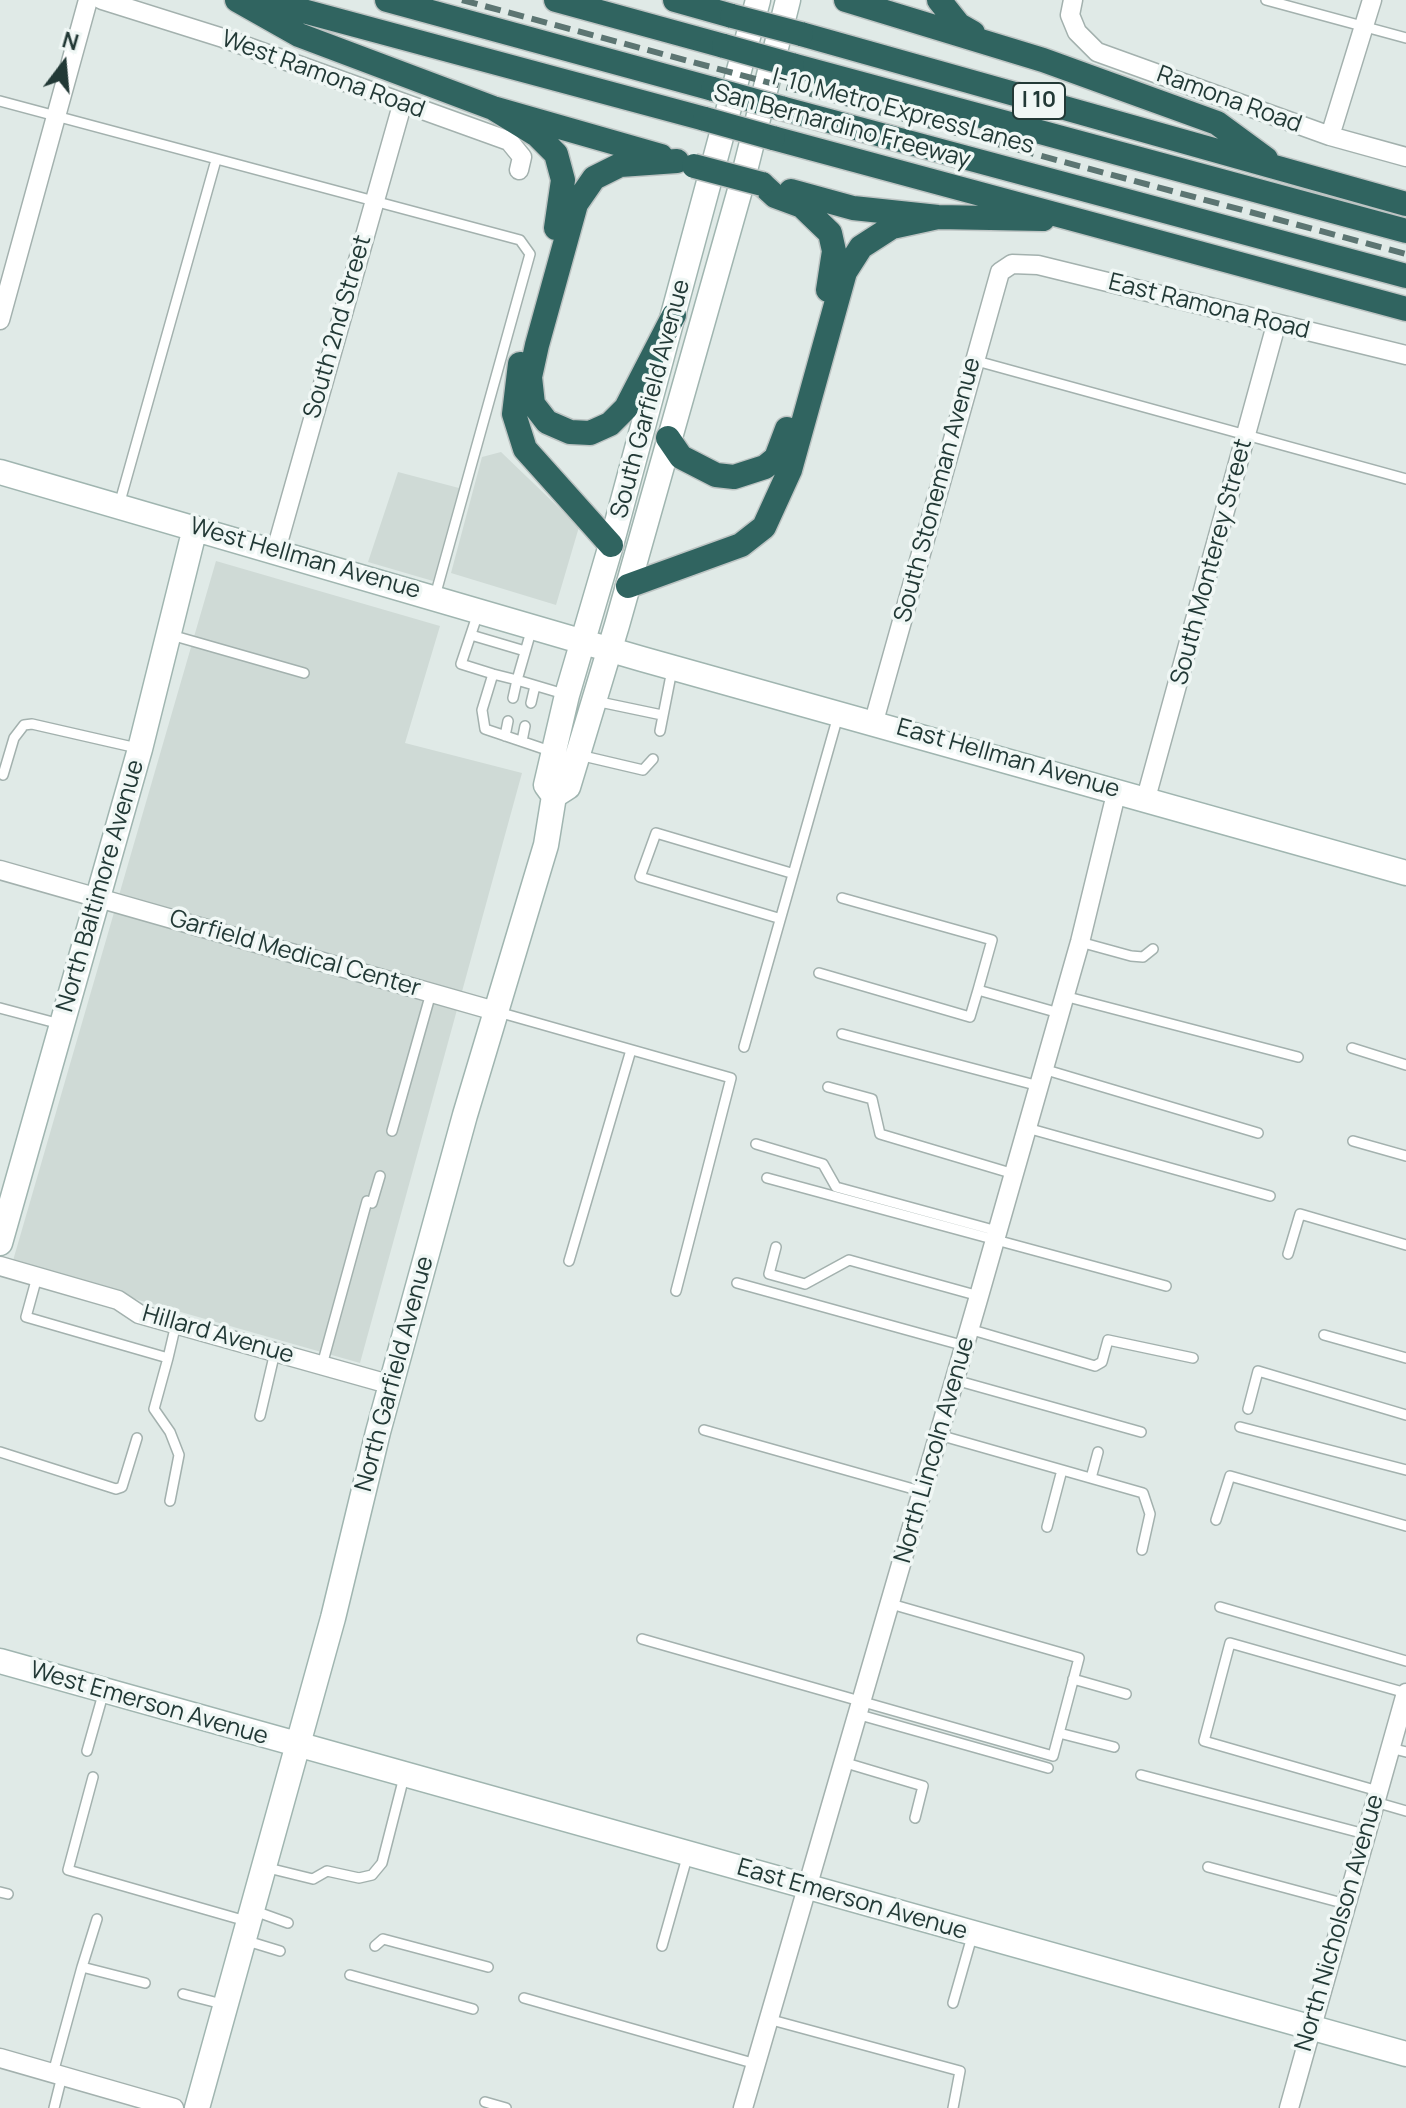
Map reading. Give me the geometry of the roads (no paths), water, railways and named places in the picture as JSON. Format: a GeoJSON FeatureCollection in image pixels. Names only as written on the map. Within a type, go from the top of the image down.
{"type":"FeatureCollection","features":[{"type":"Feature","properties":{"kind":"highway"},"geometry":{"type":"LineString","coordinates":[[237,0],[299,35],[493,108],[853,208],[938,217],[1074,219]]}},
{"type":"Feature","properties":{"kind":"highway","name":"San Bernardino Freeway"},"geometry":{"type":"LineString","coordinates":[[262,0],[1406,309]]}},
{"type":"Feature","properties":{"kind":"highway","name":"I-10 Metro ExpressLanes"},"geometry":{"type":"LineString","coordinates":[[387,0],[1406,276]]}},
{"type":"Feature","properties":{"kind":"highway","name":"I-10 Metro ExpressLanes"},"geometry":{"type":"LineString","coordinates":[[556,0],[1406,231]]}},
{"type":"Feature","properties":{"kind":"highway","name":"I 10"},"geometry":{"type":"LineString","coordinates":[[675,0],[1406,204]]}},
{"type":"Feature","properties":{"kind":"highway"},"geometry":{"type":"LineString","coordinates":[[846,0],[1004,49],[1217,123],[1277,167]]}},
{"type":"Feature","properties":{"kind":"highway"},"geometry":{"type":"LineString","coordinates":[[939,0],[959,25],[1004,49]]}},
{"type":"Feature","properties":{"kind":"highway"},"geometry":{"type":"LineString","coordinates":[[493,108],[537,135],[556,154],[563,180],[561,212],[518,373],[514,414],[525,449],[611,545]]}},
{"type":"Feature","properties":{"kind":"highway"},"geometry":{"type":"LineString","coordinates":[[674,315],[626,408],[610,424],[590,433],[570,432],[547,422],[533,404],[530,377],[576,204],[594,178],[620,165],[685,163]]}},
{"type":"Feature","properties":{"kind":"highway"},"geometry":{"type":"LineString","coordinates":[[668,438],[681,457],[716,475],[734,477],[752,474],[776,458],[789,424],[833,271],[834,251],[830,233],[818,218],[802,206],[775,196],[762,184]]}},
{"type":"Feature","properties":{"kind":"highway"},"geometry":{"type":"LineString","coordinates":[[628,586],[741,545],[764,527],[790,470],[845,272],[861,247],[892,227],[938,217]]}},
{"type":"Feature","properties":{"kind":"street"},"geometry":{"type":"LineString","coordinates":[[0,320],[88,0]]}},
{"type":"Feature","properties":{"kind":"street","name":"West Ramona Road"},"geometry":{"type":"LineString","coordinates":[[102,0],[223,38],[509,141],[522,157],[519,170]]}},
{"type":"Feature","properties":{"kind":"street","name":"South Garfield Avenue"},"geometry":{"type":"LineString","coordinates":[[565,753],[567,695],[611,545],[758,0]]}},
{"type":"Feature","properties":{"kind":"street","name":"South Garfield Avenue"},"geometry":{"type":"LineString","coordinates":[[609,649],[740,190],[788,0]]}},
{"type":"Feature","properties":{"kind":"street"},"geometry":{"type":"LineString","coordinates":[[1330,136],[1372,0]]}},
{"type":"Feature","properties":{"kind":"street","name":"Ramona Road"},"geometry":{"type":"LineString","coordinates":[[1072,8],[1077,32],[1097,52],[1330,136],[1406,157]]}},
{"type":"Feature","properties":{"kind":"street","name":"South 2nd Street"},"geometry":{"type":"LineString","coordinates":[[276,550],[402,105]]}},
{"type":"Feature","properties":{"kind":"street","name":"East Ramona Road"},"geometry":{"type":"LineString","coordinates":[[1012,264],[1038,265],[1406,355]]}},
{"type":"Feature","properties":{"kind":"street","name":"South Stoneman Avenue"},"geometry":{"type":"LineString","coordinates":[[874,721],[973,360],[1000,272],[1012,264]]}},
{"type":"Feature","properties":{"kind":"street","name":"South Monterey Street"},"geometry":{"type":"LineString","coordinates":[[1146,798],[1276,325]]}},
{"type":"Feature","properties":{"kind":"street","name":"West Hellman Avenue"},"geometry":{"type":"LineString","coordinates":[[0,472],[609,649]]}},
{"type":"Feature","properties":{"kind":"street","name":"North Baltimore Avenue"},"geometry":{"type":"LineString","coordinates":[[0,1243],[140,749],[171,635],[195,528]]}},
{"type":"Feature","properties":{"kind":"street","name":"East Hellman Avenue"},"geometry":{"type":"LineString","coordinates":[[609,649],[839,711],[1406,873]]}},
{"type":"Feature","properties":{"kind":"street","name":"North Garfield Avenue"},"geometry":{"type":"LineString","coordinates":[[197,2108],[298,1746],[392,1385],[495,1011],[546,845],[554,796],[568,787],[565,753],[593,700],[609,649]]}},
{"type":"Feature","properties":{"kind":"street","name":"North Lincoln Avenue"},"geometry":{"type":"LineString","coordinates":[[743,2108],[924,1492],[1080,942],[1117,790]]}},
{"type":"Feature","properties":{"kind":"street","name":"Garfield Medical Center"},"geometry":{"type":"LineString","coordinates":[[0,870],[495,1011]]}},
{"type":"Feature","properties":{"kind":"street","name":"Hillard Avenue"},"geometry":{"type":"LineString","coordinates":[[0,1266],[118,1300],[139,1314],[392,1385]]}},
{"type":"Feature","properties":{"kind":"street","name":"West Emerson Avenue"},"geometry":{"type":"LineString","coordinates":[[0,1661],[298,1746]]}},
{"type":"Feature","properties":{"kind":"street","name":"North Nicholson Avenue"},"geometry":{"type":"LineString","coordinates":[[1289,2108],[1376,1796],[1398,1750],[1406,1693]]}},
{"type":"Feature","properties":{"kind":"street","name":"East Emerson Avenue"},"geometry":{"type":"LineString","coordinates":[[298,1746],[1406,2054]]}},
{"type":"Feature","properties":{"kind":"street"},"geometry":{"type":"LineString","coordinates":[[0,2058],[174,2108]]}},
{"type":"Feature","properties":{"kind":"lane"},"geometry":{"type":"LineString","coordinates":[[1266,0],[1406,38]]}},
{"type":"Feature","properties":{"kind":"lane"},"geometry":{"type":"LineString","coordinates":[[0,101],[520,240],[530,254],[435,596]]}},
{"type":"Feature","properties":{"kind":"lane"},"geometry":{"type":"LineString","coordinates":[[119,505],[216,160]]}},
{"type":"Feature","properties":{"kind":"lane"},"geometry":{"type":"LineString","coordinates":[[973,360],[1406,479]]}},
{"type":"Feature","properties":{"kind":"lane"},"geometry":{"type":"LineString","coordinates":[[479,610],[461,664],[567,695]]}},
{"type":"Feature","properties":{"kind":"lane"},"geometry":{"type":"LineString","coordinates":[[513,698],[533,626]]}},
{"type":"Feature","properties":{"kind":"lane"},"geometry":{"type":"LineString","coordinates":[[171,635],[304,673]]}},
{"type":"Feature","properties":{"kind":"lane"},"geometry":{"type":"LineString","coordinates":[[471,635],[525,651]]}},
{"type":"Feature","properties":{"kind":"lane"},"geometry":{"type":"LineString","coordinates":[[660,731],[672,667]]}},
{"type":"Feature","properties":{"kind":"lane"},"geometry":{"type":"LineString","coordinates":[[493,674],[482,710],[485,729],[565,753],[643,770],[653,759]]}},
{"type":"Feature","properties":{"kind":"lane"},"geometry":{"type":"LineString","coordinates":[[531,703],[535,686]]}},
{"type":"Feature","properties":{"kind":"lane"},"geometry":{"type":"LineString","coordinates":[[593,700],[662,715]]}},
{"type":"Feature","properties":{"kind":"lane"},"geometry":{"type":"LineString","coordinates":[[744,1047],[839,711]]}},
{"type":"Feature","properties":{"kind":"lane"},"geometry":{"type":"LineString","coordinates":[[505,736],[508,721]]}},
{"type":"Feature","properties":{"kind":"lane"},"geometry":{"type":"LineString","coordinates":[[3,775],[14,738],[24,725],[32,724],[140,749]]}},
{"type":"Feature","properties":{"kind":"lane"},"geometry":{"type":"LineString","coordinates":[[522,741],[525,726]]}},
{"type":"Feature","properties":{"kind":"lane"},"geometry":{"type":"LineString","coordinates":[[778,918],[640,877],[656,833],[791,873]]}},
{"type":"Feature","properties":{"kind":"lane"},"geometry":{"type":"LineString","coordinates":[[819,973],[970,1017],[992,940],[842,898]]}},
{"type":"Feature","properties":{"kind":"lane"},"geometry":{"type":"LineString","coordinates":[[1080,942],[1131,956],[1143,957],[1153,949]]}},
{"type":"Feature","properties":{"kind":"lane"},"geometry":{"type":"LineString","coordinates":[[978,990],[1209,1031],[1298,1057]]}},
{"type":"Feature","properties":{"kind":"lane"},"geometry":{"type":"LineString","coordinates":[[392,1131],[431,993]]}},
{"type":"Feature","properties":{"kind":"lane"},"geometry":{"type":"LineString","coordinates":[[0,1008],[60,1024]]}},
{"type":"Feature","properties":{"kind":"lane"},"geometry":{"type":"LineString","coordinates":[[495,1011],[731,1078],[676,1291]]}},
{"type":"Feature","properties":{"kind":"lane"},"geometry":{"type":"LineString","coordinates":[[842,1034],[1041,1078],[1258,1133]]}},
{"type":"Feature","properties":{"kind":"lane"},"geometry":{"type":"LineString","coordinates":[[1352,1048],[1406,1065]]}},
{"type":"Feature","properties":{"kind":"lane"},"geometry":{"type":"LineString","coordinates":[[569,1261],[631,1050]]}},
{"type":"Feature","properties":{"kind":"lane"},"geometry":{"type":"LineString","coordinates":[[828,1087],[872,1099],[880,1134],[1014,1174]]}},
{"type":"Feature","properties":{"kind":"lane"},"geometry":{"type":"LineString","coordinates":[[1027,1128],[1270,1196]]}},
{"type":"Feature","properties":{"kind":"lane"},"geometry":{"type":"LineString","coordinates":[[1353,1141],[1406,1156]]}},
{"type":"Feature","properties":{"kind":"lane"},"geometry":{"type":"LineString","coordinates":[[756,1144],[823,1164],[836,1187],[1166,1286]]}},
{"type":"Feature","properties":{"kind":"lane"},"geometry":{"type":"LineString","coordinates":[[322,1365],[380,1176]]}},
{"type":"Feature","properties":{"kind":"lane"},"geometry":{"type":"LineString","coordinates":[[767,1178],[996,1235]]}},
{"type":"Feature","properties":{"kind":"lane"},"geometry":{"type":"LineString","coordinates":[[1288,1254],[1300,1214],[1406,1245]]}},
{"type":"Feature","properties":{"kind":"lane"},"geometry":{"type":"LineString","coordinates":[[776,1247],[769,1274],[805,1284],[849,1260],[979,1296]]}},
{"type":"Feature","properties":{"kind":"lane"},"geometry":{"type":"LineString","coordinates":[[37,1277],[26,1317],[168,1358]]}},
{"type":"Feature","properties":{"kind":"lane"},"geometry":{"type":"LineString","coordinates":[[737,1283],[1095,1366],[1102,1362],[1108,1340],[1193,1358]]}},
{"type":"Feature","properties":{"kind":"lane"},"geometry":{"type":"LineString","coordinates":[[170,1501],[179,1455],[170,1432],[154,1409],[176,1324]]}},
{"type":"Feature","properties":{"kind":"lane"},"geometry":{"type":"LineString","coordinates":[[1324,1335],[1406,1358]]}},
{"type":"Feature","properties":{"kind":"lane"},"geometry":{"type":"LineString","coordinates":[[260,1416],[275,1352]]}},
{"type":"Feature","properties":{"kind":"lane"},"geometry":{"type":"LineString","coordinates":[[1248,1409],[1258,1371],[1406,1415]]}},
{"type":"Feature","properties":{"kind":"lane"},"geometry":{"type":"LineString","coordinates":[[955,1380],[1141,1432]]}},
{"type":"Feature","properties":{"kind":"lane"},"geometry":{"type":"LineString","coordinates":[[1240,1427],[1406,1470]]}},
{"type":"Feature","properties":{"kind":"lane"},"geometry":{"type":"LineString","coordinates":[[704,1430],[924,1492]]}},
{"type":"Feature","properties":{"kind":"lane"},"geometry":{"type":"LineString","coordinates":[[939,1435],[1143,1493],[1150,1514],[1142,1550]]}},
{"type":"Feature","properties":{"kind":"lane"},"geometry":{"type":"LineString","coordinates":[[0,1452],[116,1489],[122,1487],[137,1438]]}},
{"type":"Feature","properties":{"kind":"lane"},"geometry":{"type":"LineString","coordinates":[[1091,1478],[1098,1452]]}},
{"type":"Feature","properties":{"kind":"lane"},"geometry":{"type":"LineString","coordinates":[[1047,1527],[1062,1470]]}},
{"type":"Feature","properties":{"kind":"lane"},"geometry":{"type":"LineString","coordinates":[[1216,1520],[1230,1476],[1406,1526]]}},
{"type":"Feature","properties":{"kind":"lane"},"geometry":{"type":"LineString","coordinates":[[862,1710],[1053,1756],[1079,1658],[891,1604]]}},
{"type":"Feature","properties":{"kind":"lane"},"geometry":{"type":"LineString","coordinates":[[1220,1607],[1406,1661]]}},
{"type":"Feature","properties":{"kind":"lane"},"geometry":{"type":"LineString","coordinates":[[642,1639],[1048,1768]]}},
{"type":"Feature","properties":{"kind":"lane"},"geometry":{"type":"LineString","coordinates":[[1406,1693],[1230,1643],[1204,1741],[1376,1796],[1406,1811]]}},
{"type":"Feature","properties":{"kind":"lane"},"geometry":{"type":"LineString","coordinates":[[1073,1679],[1126,1694]]}},
{"type":"Feature","properties":{"kind":"lane"},"geometry":{"type":"LineString","coordinates":[[87,1751],[104,1691]]}},
{"type":"Feature","properties":{"kind":"lane"},"geometry":{"type":"LineString","coordinates":[[1059,1733],[1114,1747]]}},
{"type":"Feature","properties":{"kind":"lane"},"geometry":{"type":"LineString","coordinates":[[846,1763],[923,1786],[915,1818]]}},
{"type":"Feature","properties":{"kind":"lane"},"geometry":{"type":"LineString","coordinates":[[264,1867],[313,1879],[327,1871],[359,1878],[372,1875],[382,1863],[405,1775]]}},
{"type":"Feature","properties":{"kind":"lane"},"geometry":{"type":"LineString","coordinates":[[1141,1775],[1365,1834]]}},
{"type":"Feature","properties":{"kind":"lane"},"geometry":{"type":"LineString","coordinates":[[93,1777],[68,1870],[248,1924],[288,1923]]}},
{"type":"Feature","properties":{"kind":"lane"},"geometry":{"type":"LineString","coordinates":[[662,1946],[688,1854]]}},
{"type":"Feature","properties":{"kind":"lane"},"geometry":{"type":"LineString","coordinates":[[1208,1867],[1346,1904]]}},
{"type":"Feature","properties":{"kind":"lane"},"geometry":{"type":"LineString","coordinates":[[54,2108],[58,2075],[82,1967],[97,1919]]}},
{"type":"Feature","properties":{"kind":"lane"},"geometry":{"type":"LineString","coordinates":[[248,1924],[280,1951]]}},
{"type":"Feature","properties":{"kind":"lane"},"geometry":{"type":"LineString","coordinates":[[953,2003],[973,1933]]}},
{"type":"Feature","properties":{"kind":"lane"},"geometry":{"type":"LineString","coordinates":[[375,1946],[383,1939],[488,1967]]}},
{"type":"Feature","properties":{"kind":"lane"},"geometry":{"type":"LineString","coordinates":[[82,1967],[145,1983]]}},
{"type":"Feature","properties":{"kind":"lane"},"geometry":{"type":"LineString","coordinates":[[350,1975],[473,2009]]}},
{"type":"Feature","properties":{"kind":"lane"},"geometry":{"type":"LineString","coordinates":[[183,1994],[226,2005]]}},
{"type":"Feature","properties":{"kind":"lane"},"geometry":{"type":"LineString","coordinates":[[524,1998],[756,2064]]}},
{"type":"Feature","properties":{"kind":"lane"},"geometry":{"type":"LineString","coordinates":[[768,2019],[960,2071],[953,2108]]}},
{"type":"Feature","properties":{"kind":"lane"},"geometry":{"type":"LineString","coordinates":[[485,2102],[506,2108]]}},
{"type":"Feature","properties":{"kind":"railway"},"geometry":{"type":"LineString","coordinates":[[462,0],[1406,254]]}}]}
